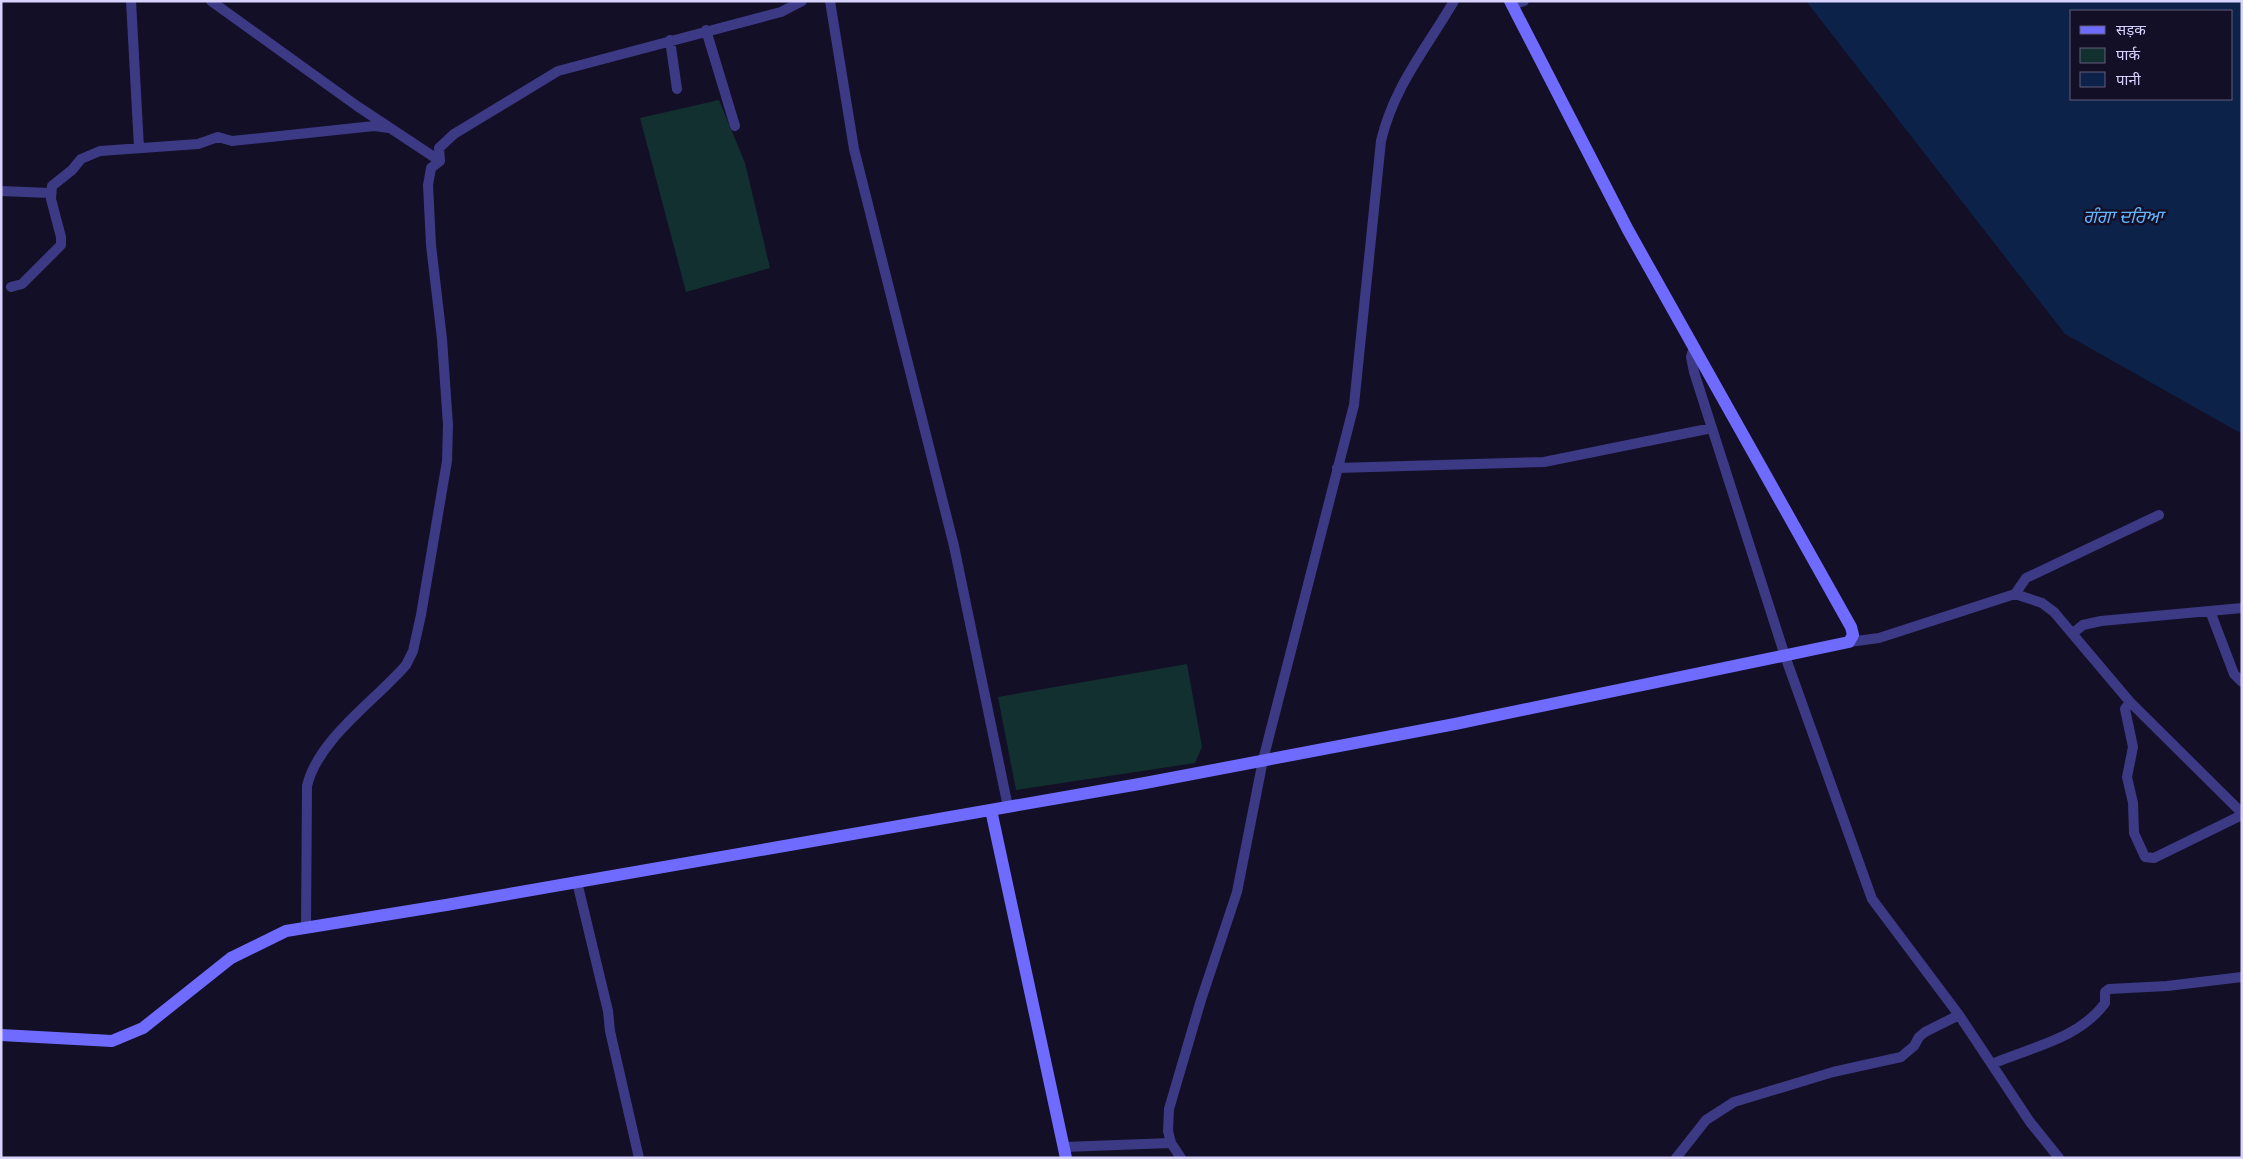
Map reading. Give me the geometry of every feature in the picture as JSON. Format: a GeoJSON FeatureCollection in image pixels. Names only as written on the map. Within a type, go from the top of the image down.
{"type":"FeatureCollection","features":[{"type":"Feature","properties":{"kind":"main road"},"geometry":{"type":"LineString","coordinates":[[1,1035],[112,1041],[143,1028],[231,958],[286,931],[992,810],[1263,760],[1455,724],[1849,642],[1853,635],[1851,627],[1628,230],[1516,3]]}},
{"type":"Feature","properties":{"kind":"main road"},"geometry":{"type":"LineString","coordinates":[[992,810],[1065,1152]]}},
{"type":"Feature","properties":{"kind":"street"},"geometry":{"type":"LineString","coordinates":[[132,1],[138,148]]}},
{"type":"Feature","properties":{"kind":"street"},"geometry":{"type":"LineString","coordinates":[[211,1],[389,128],[440,161]]}},
{"type":"Feature","properties":{"kind":"street"},"geometry":{"type":"LineString","coordinates":[[440,161],[439,148],[454,134],[548,76],[706,30],[781,12],[802,1]]}},
{"type":"Feature","properties":{"kind":"street"},"geometry":{"type":"LineString","coordinates":[[830,1],[854,149],[954,546],[1008,807]]}},
{"type":"Feature","properties":{"kind":"street"},"geometry":{"type":"LineString","coordinates":[[1181,1158],[1172,1143],[1168,1131],[1169,1109],[1201,1000],[1237,892],[1263,760],[1354,405],[1381,141],[1399,87],[1454,1]]}},
{"type":"Feature","properties":{"kind":"street"},"geometry":{"type":"LineString","coordinates":[[706,30],[735,126]]}},
{"type":"Feature","properties":{"kind":"street"},"geometry":{"type":"LineString","coordinates":[[670,40],[677,89]]}},
{"type":"Feature","properties":{"kind":"street"},"geometry":{"type":"LineString","coordinates":[[11,287],[22,284],[60,244],[50,193],[54,183],[72,170],[86,156],[100,151],[198,144],[218,137],[232,142],[374,126],[389,128]]}},
{"type":"Feature","properties":{"kind":"street"},"geometry":{"type":"LineString","coordinates":[[306,928],[307,786],[310,772],[326,748],[406,665],[413,652],[442,497],[447,461],[448,425],[428,185],[431,168],[440,161]]}},
{"type":"Feature","properties":{"kind":"street"},"geometry":{"type":"LineString","coordinates":[[1,192],[50,193]]}},
{"type":"Feature","properties":{"kind":"street"},"geometry":{"type":"LineString","coordinates":[[1694,347],[1692,366],[1785,656],[1872,899],[1959,1016],[2030,1122],[2059,1158]]}},
{"type":"Feature","properties":{"kind":"street"},"geometry":{"type":"LineString","coordinates":[[1338,468],[1544,462],[1712,428]]}},
{"type":"Feature","properties":{"kind":"street"},"geometry":{"type":"LineString","coordinates":[[1849,642],[1879,638],[2014,594],[2026,578],[2159,515]]}},
{"type":"Feature","properties":{"kind":"street"},"geometry":{"type":"LineString","coordinates":[[2014,594],[2042,603],[2054,612],[2130,702],[2242,814],[2154,858],[2145,857],[2134,833],[2134,803],[2128,776],[2133,748],[2124,708],[2130,702]]}},
{"type":"Feature","properties":{"kind":"street"},"geometry":{"type":"LineString","coordinates":[[2073,633],[2083,625],[2101,621],[2242,608]]}},
{"type":"Feature","properties":{"kind":"street"},"geometry":{"type":"LineString","coordinates":[[2210,611],[2234,674],[2242,682]]}},
{"type":"Feature","properties":{"kind":"street"},"geometry":{"type":"LineString","coordinates":[[577,882],[608,1011],[616,1058],[639,1158]]}},
{"type":"Feature","properties":{"kind":"street"},"geometry":{"type":"LineString","coordinates":[[1992,1064],[2060,1037],[2087,1024],[2105,1003],[2105,992],[2109,989],[2167,986],[2242,977]]}},
{"type":"Feature","properties":{"kind":"street"},"geometry":{"type":"LineString","coordinates":[[1676,1158],[1706,1120],[1734,1102],[1833,1072],[1901,1056],[1914,1046],[1919,1037],[1925,1032],[1959,1016]]}},
{"type":"Feature","properties":{"kind":"street"},"geometry":{"type":"LineString","coordinates":[[1065,1152],[1172,1143]]}},
{"type":"Feature","properties":{"kind":"green space"},"geometry":{"type":"Polygon","coordinates":[[[719,100],[745,163],[770,268],[686,292],[640,118],[719,100]]]}},
{"type":"Feature","properties":{"kind":"green space"},"geometry":{"type":"Polygon","coordinates":[[[1187,664],[1202,747],[1195,763],[1016,790],[998,697],[1187,664]]]}},
{"type":"Feature","properties":{"kind":"water","name":"ਗੰਗਾ ਦਰਿਆ"},"geometry":{"type":"Polygon","coordinates":[[[1806,1],[2242,1],[2242,434],[2065,334],[1806,1]]]}}]}
